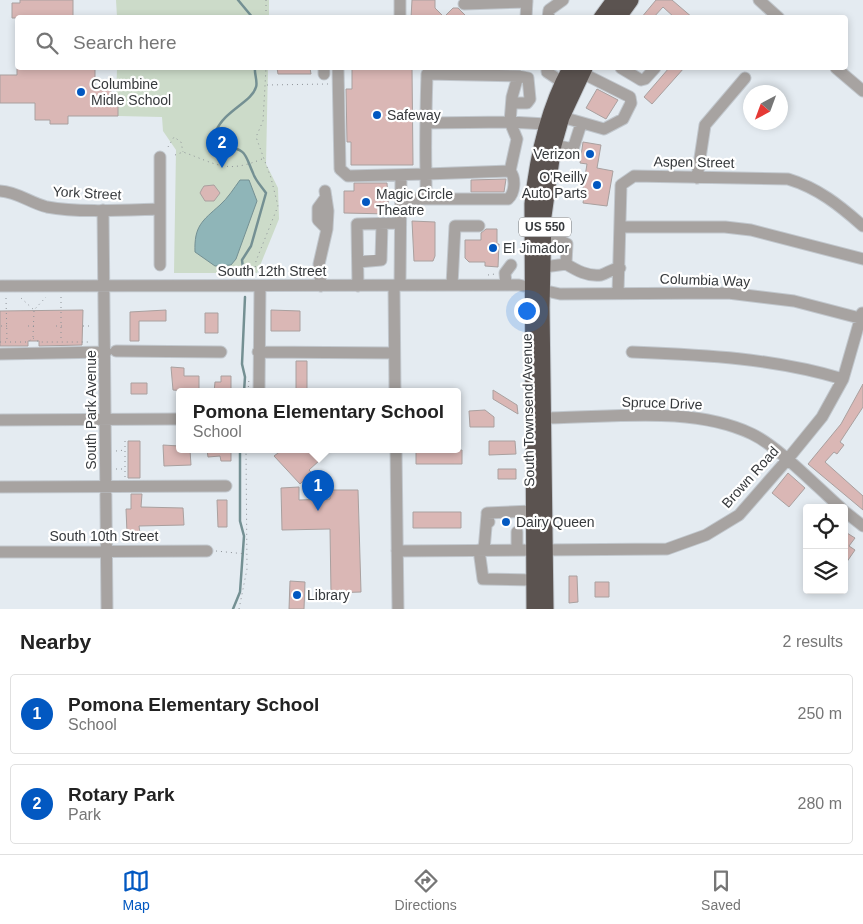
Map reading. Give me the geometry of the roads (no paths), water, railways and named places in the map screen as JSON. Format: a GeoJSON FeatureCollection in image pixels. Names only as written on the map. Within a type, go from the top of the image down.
{"type":"FeatureCollection","features":[{"type":"Feature","properties":{"kind":"highway"},"geometry":{"type":"LineString","coordinates":[[603,15],[614,0]]}},
{"type":"Feature","properties":{"kind":"highway"},"geometry":{"type":"LineString","coordinates":[[620,15],[631,0]]}},
{"type":"Feature","properties":{"kind":"highway","name":"South Townsend Avenue"},"geometry":{"type":"LineString","coordinates":[[534,609],[533,580],[539,551],[544,418],[532,204],[536,171],[546,124],[562,82],[578,70]]}},
{"type":"Feature","properties":{"kind":"highway","name":"South Townsend Avenue"},"geometry":{"type":"LineString","coordinates":[[546,609],[532,511],[537,289],[544,267],[548,181],[554,145],[579,70]]}},
{"type":"Feature","properties":{"kind":"street"},"geometry":{"type":"LineString","coordinates":[[400,0],[400,15]]}},
{"type":"Feature","properties":{"kind":"street"},"geometry":{"type":"LineString","coordinates":[[548,15],[549,10],[563,0]]}},
{"type":"Feature","properties":{"kind":"street"},"geometry":{"type":"LineString","coordinates":[[759,0],[776,15]]}},
{"type":"Feature","properties":{"kind":"street"},"geometry":{"type":"LineString","coordinates":[[464,4],[527,1],[526,15]]}},
{"type":"Feature","properties":{"kind":"street"},"geometry":{"type":"LineString","coordinates":[[338,70],[340,169],[348,176],[510,171]]}},
{"type":"Feature","properties":{"kind":"street"},"geometry":{"type":"LineString","coordinates":[[547,70],[547,72],[562,82]]}},
{"type":"Feature","properties":{"kind":"street"},"geometry":{"type":"LineString","coordinates":[[562,117],[604,129],[623,119],[631,103],[630,97],[581,70]]}},
{"type":"Feature","properties":{"kind":"street"},"geometry":{"type":"LineString","coordinates":[[624,70],[641,80],[645,79],[653,70]]}},
{"type":"Feature","properties":{"kind":"street"},"geometry":{"type":"LineString","coordinates":[[838,70],[863,91]]}},
{"type":"Feature","properties":{"kind":"street"},"geometry":{"type":"LineString","coordinates":[[400,199],[508,199],[512,195],[514,179],[510,171],[517,140],[510,122],[512,103],[522,73]]}},
{"type":"Feature","properties":{"kind":"street"},"geometry":{"type":"LineString","coordinates":[[426,199],[426,74],[522,73],[529,80],[530,101],[512,103]]}},
{"type":"Feature","properties":{"kind":"street"},"geometry":{"type":"LineString","coordinates":[[697,178],[706,125],[745,78]]}},
{"type":"Feature","properties":{"kind":"street"},"geometry":{"type":"LineString","coordinates":[[426,123],[510,122],[546,124]]}},
{"type":"Feature","properties":{"kind":"street"},"geometry":{"type":"LineString","coordinates":[[554,145],[573,149],[582,124]]}},
{"type":"Feature","properties":{"kind":"street"},"geometry":{"type":"LineString","coordinates":[[160,157],[160,265]]}},
{"type":"Feature","properties":{"kind":"street"},"geometry":{"type":"LineString","coordinates":[[394,388],[401,175]]}},
{"type":"Feature","properties":{"kind":"street","name":"Aspen Street"},"geometry":{"type":"LineString","coordinates":[[618,293],[615,269],[620,227],[621,185],[634,176],[788,179],[805,184],[830,198],[863,226]]}},
{"type":"Feature","properties":{"kind":"street","name":"York Street"},"geometry":{"type":"LineString","coordinates":[[0,191],[12,192],[47,207],[103,210],[160,209]]}},
{"type":"Feature","properties":{"kind":"street"},"geometry":{"type":"LineString","coordinates":[[321,286],[319,264],[327,229],[328,212],[325,194]]}},
{"type":"Feature","properties":{"kind":"street","name":"South Park Avenue"},"geometry":{"type":"LineString","coordinates":[[103,210],[105,286],[111,352],[106,420],[106,609]]}},
{"type":"Feature","properties":{"kind":"street"},"geometry":{"type":"LineString","coordinates":[[358,286],[357,224],[400,223]]}},
{"type":"Feature","properties":{"kind":"street"},"geometry":{"type":"LineString","coordinates":[[358,262],[381,260],[382,224]]}},
{"type":"Feature","properties":{"kind":"street"},"geometry":{"type":"LineString","coordinates":[[452,285],[455,226],[479,226]]}},
{"type":"Feature","properties":{"kind":"street"},"geometry":{"type":"LineString","coordinates":[[620,227],[725,227],[751,230],[863,260]]}},
{"type":"Feature","properties":{"kind":"street"},"geometry":{"type":"LineString","coordinates":[[545,233],[567,244],[566,264]]}},
{"type":"Feature","properties":{"kind":"street"},"geometry":{"type":"LineString","coordinates":[[544,267],[566,264],[583,274],[601,274],[615,269]]}},
{"type":"Feature","properties":{"kind":"street"},"geometry":{"type":"LineString","coordinates":[[506,285],[505,273],[511,265]]}},
{"type":"Feature","properties":{"kind":"street"},"geometry":{"type":"LineString","coordinates":[[257,282],[259,388]]}},
{"type":"Feature","properties":{"kind":"street","name":"South 12th Street"},"geometry":{"type":"LineString","coordinates":[[0,286],[105,286],[257,282],[321,286],[506,285],[537,289]]}},
{"type":"Feature","properties":{"kind":"street","name":"Columbia Way"},"geometry":{"type":"LineString","coordinates":[[537,289],[560,294],[728,293],[794,302],[862,316]]}},
{"type":"Feature","properties":{"kind":"street","name":"Brown Road"},"geometry":{"type":"LineString","coordinates":[[539,551],[667,549],[706,535],[739,515],[822,417],[844,379],[862,316]]}},
{"type":"Feature","properties":{"kind":"street"},"geometry":{"type":"LineString","coordinates":[[0,354],[221,352]]}},
{"type":"Feature","properties":{"kind":"street"},"geometry":{"type":"LineString","coordinates":[[258,352],[394,353]]}},
{"type":"Feature","properties":{"kind":"street"},"geometry":{"type":"LineString","coordinates":[[632,352],[706,355],[774,362],[844,379]]}},
{"type":"Feature","properties":{"kind":"street","name":"Spruce Drive"},"geometry":{"type":"LineString","coordinates":[[544,418],[688,417],[717,421],[754,435],[836,504]]}},
{"type":"Feature","properties":{"kind":"street"},"geometry":{"type":"LineString","coordinates":[[0,420],[176,420]]}},
{"type":"Feature","properties":{"kind":"street"},"geometry":{"type":"LineString","coordinates":[[396,453],[398,609]]}},
{"type":"Feature","properties":{"kind":"street"},"geometry":{"type":"LineString","coordinates":[[0,486],[226,486]]}},
{"type":"Feature","properties":{"kind":"street"},"geometry":{"type":"LineString","coordinates":[[532,511],[488,517],[482,550],[483,580],[533,580]]}},
{"type":"Feature","properties":{"kind":"street"},"geometry":{"type":"LineString","coordinates":[[848,514],[863,526]]}},
{"type":"Feature","properties":{"kind":"street"},"geometry":{"type":"LineString","coordinates":[[517,532],[517,550]]}},
{"type":"Feature","properties":{"kind":"street","name":"South 10th Street"},"geometry":{"type":"LineString","coordinates":[[0,552],[207,550]]}},
{"type":"Feature","properties":{"kind":"street"},"geometry":{"type":"LineString","coordinates":[[397,550],[539,551]]}},
{"type":"Feature","properties":{"kind":"water"},"geometry":{"type":"Polygon","coordinates":[[[240,180],[249,180],[257,201],[236,259],[231,265],[215,266],[195,252],[196,236],[200,225],[226,199],[240,180]]]}},
{"type":"Feature","properties":{"kind":"waterway"},"geometry":{"type":"LineString","coordinates":[[238,0],[250,15]]}},
{"type":"Feature","properties":{"kind":"waterway"},"geometry":{"type":"LineString","coordinates":[[243,268],[242,260],[251,246],[266,193],[255,178],[244,154],[237,149],[224,145],[216,131],[225,117],[254,92],[256,85],[255,70]]}},
{"type":"Feature","properties":{"kind":"waterway"},"geometry":{"type":"LineString","coordinates":[[244,388],[245,377],[242,364],[245,297]]}},
{"type":"Feature","properties":{"kind":"waterway"},"geometry":{"type":"LineString","coordinates":[[233,609],[240,592],[244,536],[240,521],[240,453]]}},
{"type":"Feature","properties":{"kind":"place","name":"Columbine Midle School"},"geometry":{"type":"Point","coordinates":[81,92]}},
{"type":"Feature","properties":{"kind":"place","name":"Safeway"},"geometry":{"type":"Point","coordinates":[377,115]}},
{"type":"Feature","properties":{"kind":"place","name":"Verizon"},"geometry":{"type":"Point","coordinates":[590,154]}},
{"type":"Feature","properties":{"kind":"place","name":"Rotary Park"},"geometry":{"type":"Point","coordinates":[222,168]}},
{"type":"Feature","properties":{"kind":"place","name":"O'Reilly Auto Parts"},"geometry":{"type":"Point","coordinates":[597,185]}},
{"type":"Feature","properties":{"kind":"place","name":"Magic Circle Theatre"},"geometry":{"type":"Point","coordinates":[366,202]}},
{"type":"Feature","properties":{"kind":"place","name":"El Jimador"},"geometry":{"type":"Point","coordinates":[493,248]}},
{"type":"Feature","properties":{"kind":"place","name":"Pomona Elementary School"},"geometry":{"type":"Point","coordinates":[318,511]}},
{"type":"Feature","properties":{"kind":"place","name":"Dairy Queen"},"geometry":{"type":"Point","coordinates":[506,522]}},
{"type":"Feature","properties":{"kind":"place","name":"Library"},"geometry":{"type":"Point","coordinates":[297,595]}}]}
